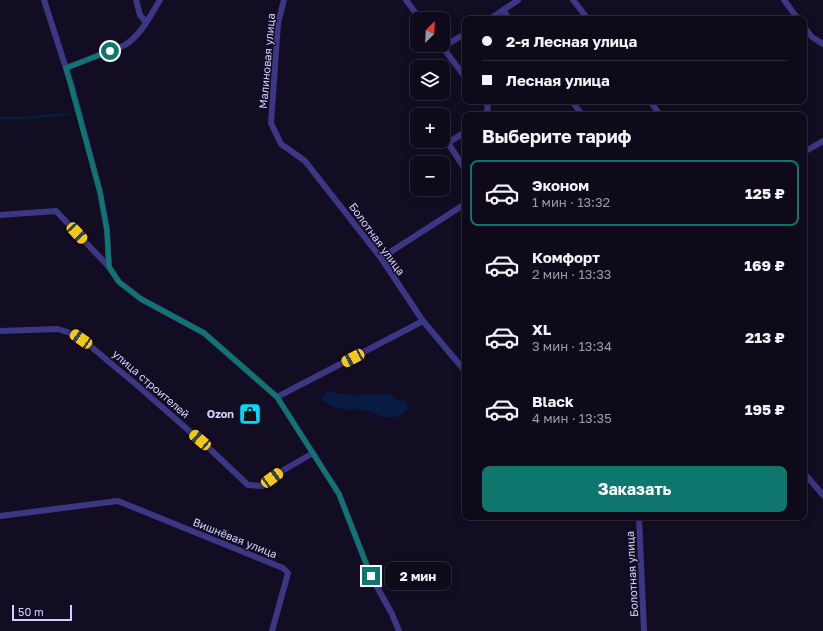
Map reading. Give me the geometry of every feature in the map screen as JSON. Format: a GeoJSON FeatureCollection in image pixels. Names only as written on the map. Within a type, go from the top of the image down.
{"type":"FeatureCollection","features":[{"type":"Feature","properties":{"kind":"street"},"geometry":{"type":"LineString","coordinates":[[44,0],[66,68],[100,192],[107,230],[109,267]]}},
{"type":"Feature","properties":{"kind":"street"},"geometry":{"type":"LineString","coordinates":[[136,0],[140,15],[146,22]]}},
{"type":"Feature","properties":{"kind":"street"},"geometry":{"type":"LineString","coordinates":[[66,68],[134,40],[160,0]]}},
{"type":"Feature","properties":{"kind":"street","name":"Малиновая улица"},"geometry":{"type":"LineString","coordinates":[[271,123],[278,23],[284,0]]}},
{"type":"Feature","properties":{"kind":"street"},"geometry":{"type":"LineString","coordinates":[[406,0],[415,12]]}},
{"type":"Feature","properties":{"kind":"street"},"geometry":{"type":"LineString","coordinates":[[495,16],[518,0]]}},
{"type":"Feature","properties":{"kind":"street"},"geometry":{"type":"LineString","coordinates":[[573,0],[586,16]]}},
{"type":"Feature","properties":{"kind":"street"},"geometry":{"type":"LineString","coordinates":[[784,0],[796,16]]}},
{"type":"Feature","properties":{"kind":"street"},"geometry":{"type":"LineString","coordinates":[[504,11],[508,16]]}},
{"type":"Feature","properties":{"kind":"street"},"geometry":{"type":"LineString","coordinates":[[807,31],[812,37],[823,44]]}},
{"type":"Feature","properties":{"kind":"street"},"geometry":{"type":"LineString","coordinates":[[450,42],[462,36]]}},
{"type":"Feature","properties":{"kind":"street"},"geometry":{"type":"LineString","coordinates":[[446,52],[462,73]]}},
{"type":"Feature","properties":{"kind":"street","name":"Болотная улица"},"geometry":{"type":"LineString","coordinates":[[271,123],[281,144],[305,161],[381,258],[423,322],[462,367]]}},
{"type":"Feature","properties":{"kind":"street"},"geometry":{"type":"LineString","coordinates":[[462,134],[448,143],[462,164]]}},
{"type":"Feature","properties":{"kind":"street"},"geometry":{"type":"LineString","coordinates":[[807,150],[823,141]]}},
{"type":"Feature","properties":{"kind":"street"},"geometry":{"type":"LineString","coordinates":[[381,258],[462,206]]}},
{"type":"Feature","properties":{"kind":"street"},"geometry":{"type":"LineString","coordinates":[[0,215],[56,211],[109,267],[119,282],[141,299],[204,333],[277,397],[339,494],[371,576],[392,614],[399,631]]}},
{"type":"Feature","properties":{"kind":"street"},"geometry":{"type":"LineString","coordinates":[[277,397],[423,322]]}},
{"type":"Feature","properties":{"kind":"street","name":"улица строителей"},"geometry":{"type":"LineString","coordinates":[[0,331],[58,330],[73,334],[89,345],[138,386],[211,450],[248,485],[262,486],[282,471],[313,454]]}},
{"type":"Feature","properties":{"kind":"street"},"geometry":{"type":"LineString","coordinates":[[807,476],[823,495]]}},
{"type":"Feature","properties":{"kind":"street","name":"Вишнёвая улица"},"geometry":{"type":"LineString","coordinates":[[0,516],[118,501],[283,568],[288,573],[272,631]]}},
{"type":"Feature","properties":{"kind":"street","name":"Болотная улица"},"geometry":{"type":"LineString","coordinates":[[639,520],[644,631]]}},
{"type":"Feature","properties":{"kind":"water"},"geometry":{"type":"Polygon","coordinates":[[[326,391],[355,396],[381,393],[391,395],[396,399],[406,402],[408,408],[402,414],[391,418],[359,409],[342,409],[334,407],[321,400],[326,391]]]}},
{"type":"Feature","properties":{"kind":"waterway"},"geometry":{"type":"LineString","coordinates":[[0,118],[23,118],[69,114]]}},
{"type":"Feature","properties":{"kind":"place","name":"Ozon"},"geometry":{"type":"Point","coordinates":[250,414]}},
{"type":"Feature","properties":{"kind":"route"},"geometry":{"type":"LineString","coordinates":[[110,51],[66,68],[100,192],[107,230],[109,267],[119,282],[141,299],[204,333],[277,397],[339,494],[371,576]]}}]}
